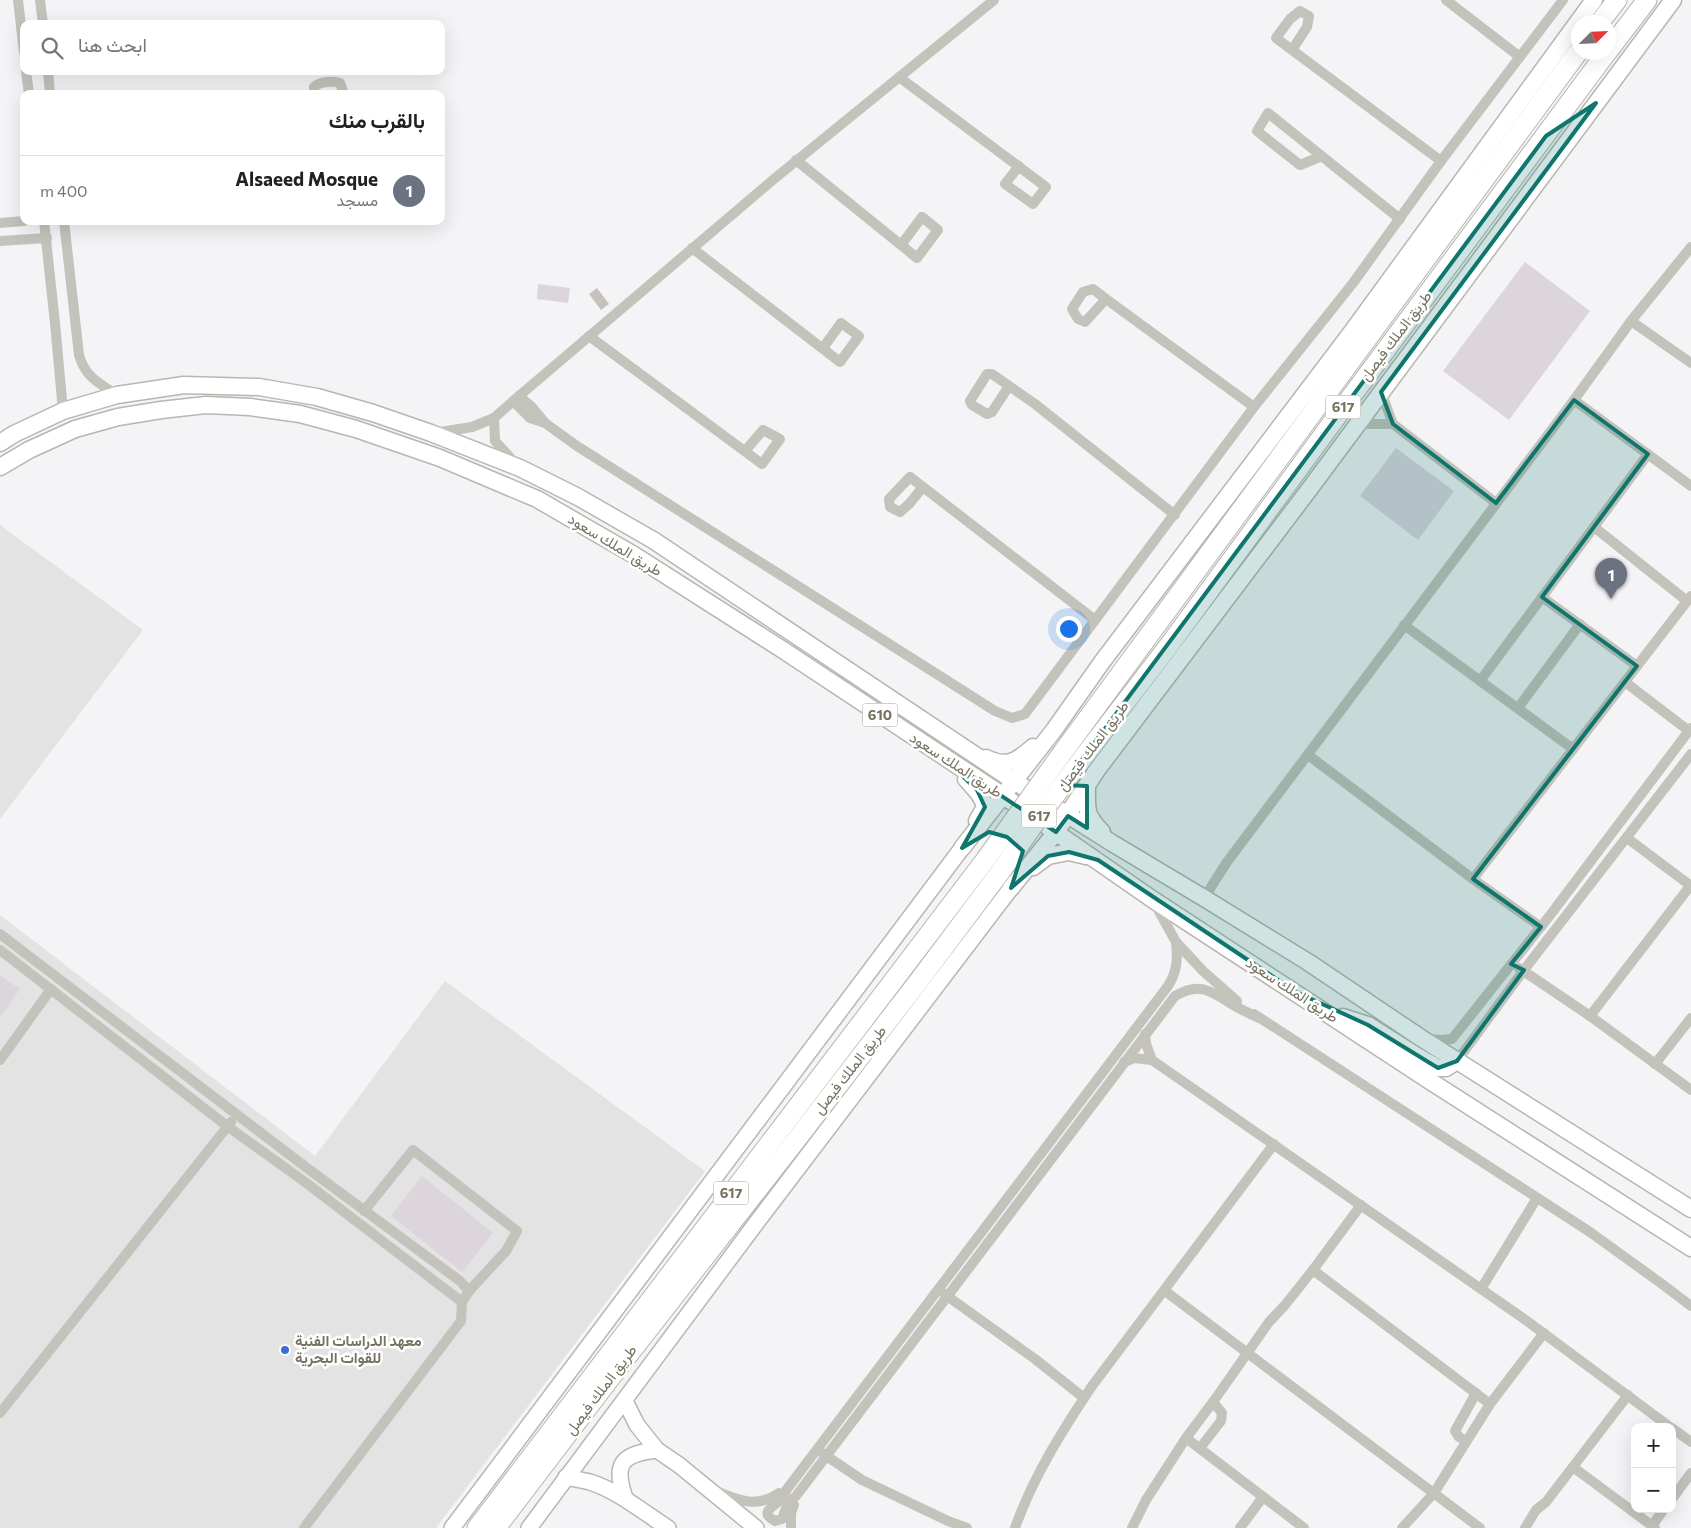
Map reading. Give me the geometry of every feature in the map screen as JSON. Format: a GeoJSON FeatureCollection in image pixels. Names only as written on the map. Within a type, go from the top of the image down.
{"type":"FeatureCollection","features":[{"type":"Feature","properties":{"kind":"highway"},"geometry":{"type":"LineString","coordinates":[[1605,15],[1617,0]]}},
{"type":"Feature","properties":{"kind":"highway","name":"طريق الملك فيصل"},"geometry":{"type":"LineString","coordinates":[[1616,41],[1647,0]]}},
{"type":"Feature","properties":{"kind":"highway","name":"طريق الملك فيصل"},"geometry":{"type":"LineString","coordinates":[[477,1528],[986,859],[1543,99],[1570,48]]}},
{"type":"Feature","properties":{"kind":"highway","name":"طريق الملك فيصل"},"geometry":{"type":"LineString","coordinates":[[496,1528],[921,978],[1001,871],[1038,817],[1170,644],[1350,397],[1602,60]]}},
{"type":"Feature","properties":{"kind":"main road"},"geometry":{"type":"LineString","coordinates":[[452,1528],[962,848],[1054,730],[1102,662],[1419,241],[1570,48],[1594,0]]}},
{"type":"Feature","properties":{"kind":"main road"},"geometry":{"type":"LineString","coordinates":[[529,1528],[757,1222],[1068,816],[1097,770],[1358,424],[1672,0]]}},
{"type":"Feature","properties":{"kind":"main road"},"geometry":{"type":"LineString","coordinates":[[1546,136],[1596,103]]}},
{"type":"Feature","properties":{"kind":"main road"},"geometry":{"type":"LineString","coordinates":[[1419,241],[1451,201],[1520,130]]}},
{"type":"Feature","properties":{"kind":"main road","name":"طريق الملك سعود"},"geometry":{"type":"LineString","coordinates":[[0,443],[63,410],[117,395],[184,385],[259,387],[317,397],[373,413],[431,433],[520,468],[578,497],[653,540],[1068,816],[1308,962],[1421,1038],[1691,1209]]}},
{"type":"Feature","properties":{"kind":"main road","name":"طريق الملك سعود"},"geometry":{"type":"LineString","coordinates":[[0,467],[28,450],[75,429],[118,417],[206,405],[250,407],[300,414],[356,429],[440,458],[537,499],[634,555],[783,650],[1002,795],[1152,899],[1430,1081],[1691,1248]]}},
{"type":"Feature","properties":{"kind":"main road"},"geometry":{"type":"LineString","coordinates":[[956,742],[997,763],[1005,764],[1022,756],[1054,730]]}},
{"type":"Feature","properties":{"kind":"main road"},"geometry":{"type":"LineString","coordinates":[[1054,730],[1039,759],[1039,767],[1043,773],[1066,788],[1079,787],[1097,770]]}},
{"type":"Feature","properties":{"kind":"main road"},"geometry":{"type":"LineString","coordinates":[[943,757],[977,790],[984,801],[985,807],[962,848]]}},
{"type":"Feature","properties":{"kind":"main road"},"geometry":{"type":"LineString","coordinates":[[1087,787],[1087,812],[1091,820],[1112,843]]}},
{"type":"Feature","properties":{"kind":"main road"},"geometry":{"type":"LineString","coordinates":[[962,848],[989,832],[998,832],[1013,842],[1023,851],[1023,860],[1011,888]]}},
{"type":"Feature","properties":{"kind":"main road"},"geometry":{"type":"LineString","coordinates":[[1011,888],[1035,865],[1048,856],[1070,852],[1098,860]]}},
{"type":"Feature","properties":{"kind":"main road"},"geometry":{"type":"LineString","coordinates":[[1296,992],[1347,1019],[1368,1025],[1438,1068],[1446,1068],[1457,1061]]}},
{"type":"Feature","properties":{"kind":"main road"},"geometry":{"type":"LineString","coordinates":[[625,1401],[636,1425],[658,1450],[756,1528]]}},
{"type":"Feature","properties":{"kind":"main road"},"geometry":{"type":"LineString","coordinates":[[625,1498],[620,1486],[619,1474],[621,1465],[632,1454],[658,1450]]}},
{"type":"Feature","properties":{"kind":"main road"},"geometry":{"type":"LineString","coordinates":[[566,1477],[589,1482],[625,1498],[638,1509],[668,1528]]}},
{"type":"Feature","properties":{"kind":"street"},"geometry":{"type":"LineString","coordinates":[[18,0],[20,20]]}},
{"type":"Feature","properties":{"kind":"street"},"geometry":{"type":"LineString","coordinates":[[40,0],[42,20]]}},
{"type":"Feature","properties":{"kind":"street"},"geometry":{"type":"LineString","coordinates":[[431,433],[472,427],[494,418],[796,160],[994,0]]}},
{"type":"Feature","properties":{"kind":"street"},"geometry":{"type":"LineString","coordinates":[[1446,0],[1520,57]]}},
{"type":"Feature","properties":{"kind":"street"},"geometry":{"type":"LineString","coordinates":[[516,399],[535,411],[545,423],[577,446],[995,711],[1012,718],[1025,714],[1254,407],[1353,283],[1441,161],[1563,0]]}},
{"type":"Feature","properties":{"kind":"street"},"geometry":{"type":"LineString","coordinates":[[1292,50],[1441,161]]}},
{"type":"Feature","properties":{"kind":"street"},"geometry":{"type":"LineString","coordinates":[[27,75],[28,90]]}},
{"type":"Feature","properties":{"kind":"street"},"geometry":{"type":"LineString","coordinates":[[48,75],[50,90]]}},
{"type":"Feature","properties":{"kind":"street"},"geometry":{"type":"LineString","coordinates":[[899,77],[1019,166]]}},
{"type":"Feature","properties":{"kind":"street"},"geometry":{"type":"LineString","coordinates":[[314,90],[316,84],[330,82],[340,83],[343,90]]}},
{"type":"Feature","properties":{"kind":"street"},"geometry":{"type":"LineString","coordinates":[[1322,156],[1300,165],[1257,130],[1268,113],[1322,156],[1400,219]]}},
{"type":"Feature","properties":{"kind":"street"},"geometry":{"type":"LineString","coordinates":[[796,160],[901,245]]}},
{"type":"Feature","properties":{"kind":"street"},"geometry":{"type":"LineString","coordinates":[[0,223],[20,221]]}},
{"type":"Feature","properties":{"kind":"street"},"geometry":{"type":"LineString","coordinates":[[45,225],[63,410]]}},
{"type":"Feature","properties":{"kind":"street"},"geometry":{"type":"LineString","coordinates":[[64,225],[79,355],[82,366],[88,375],[117,395]]}},
{"type":"Feature","properties":{"kind":"street"},"geometry":{"type":"LineString","coordinates":[[0,241],[47,238]]}},
{"type":"Feature","properties":{"kind":"street"},"geometry":{"type":"LineString","coordinates":[[1204,898],[1227,862],[1632,321],[1691,247]]}},
{"type":"Feature","properties":{"kind":"street"},"geometry":{"type":"LineString","coordinates":[[692,248],[822,348]]}},
{"type":"Feature","properties":{"kind":"street"},"geometry":{"type":"LineString","coordinates":[[1106,298],[1254,407]]}},
{"type":"Feature","properties":{"kind":"street"},"geometry":{"type":"LineString","coordinates":[[1632,321],[1691,363]]}},
{"type":"Feature","properties":{"kind":"street"},"geometry":{"type":"LineString","coordinates":[[589,336],[745,452]]}},
{"type":"Feature","properties":{"kind":"street"},"geometry":{"type":"LineString","coordinates":[[1009,386],[1035,404],[1175,515]]}},
{"type":"Feature","properties":{"kind":"street"},"geometry":{"type":"LineString","coordinates":[[1381,392],[1393,424],[1496,503]]}},
{"type":"Feature","properties":{"kind":"street"},"geometry":{"type":"LineString","coordinates":[[1574,400],[1691,486]]}},
{"type":"Feature","properties":{"kind":"street"},"geometry":{"type":"LineString","coordinates":[[494,418],[495,441],[520,468]]}},
{"type":"Feature","properties":{"kind":"street"},"geometry":{"type":"LineString","coordinates":[[1358,424],[1393,424]]}},
{"type":"Feature","properties":{"kind":"street"},"geometry":{"type":"LineString","coordinates":[[1480,681],[1648,454]]}},
{"type":"Feature","properties":{"kind":"street"},"geometry":{"type":"LineString","coordinates":[[923,487],[1095,620]]}},
{"type":"Feature","properties":{"kind":"street"},"geometry":{"type":"LineString","coordinates":[[1473,879],[1689,599],[1594,527]]}},
{"type":"Feature","properties":{"kind":"street"},"geometry":{"type":"LineString","coordinates":[[1542,597],[1637,666]]}},
{"type":"Feature","properties":{"kind":"street"},"geometry":{"type":"LineString","coordinates":[[1518,708],[1580,624]]}},
{"type":"Feature","properties":{"kind":"street"},"geometry":{"type":"LineString","coordinates":[[1404,626],[1573,749]]}},
{"type":"Feature","properties":{"kind":"street"},"geometry":{"type":"LineString","coordinates":[[1421,1038],[1452,1039],[1541,927],[1690,729],[1625,682]]}},
{"type":"Feature","properties":{"kind":"street"},"geometry":{"type":"LineString","coordinates":[[1308,755],[1473,879],[1541,927]]}},
{"type":"Feature","properties":{"kind":"street"},"geometry":{"type":"LineString","coordinates":[[1457,1061],[1524,970],[1689,760]]}},
{"type":"Feature","properties":{"kind":"street"},"geometry":{"type":"LineString","coordinates":[[1590,1016],[1690,886],[1627,838]]}},
{"type":"Feature","properties":{"kind":"street"},"geometry":{"type":"LineString","coordinates":[[1152,899],[1176,942],[1203,971],[1259,1018]]}},
{"type":"Feature","properties":{"kind":"street"},"geometry":{"type":"LineString","coordinates":[[0,934],[238,1116],[460,1281],[469,1292]]}},
{"type":"Feature","properties":{"kind":"street"},"geometry":{"type":"LineString","coordinates":[[1176,942],[1176,970],[1168,986],[816,1449],[778,1502],[770,1508],[768,1511],[772,1520],[782,1519],[788,1503],[796,1496],[1175,996],[1194,988],[1201,988],[1214,993],[1259,1018],[1598,1238],[1691,1306]]}},
{"type":"Feature","properties":{"kind":"street"},"geometry":{"type":"LineString","coordinates":[[0,950],[228,1126],[305,1182],[462,1302]]}},
{"type":"Feature","properties":{"kind":"street"},"geometry":{"type":"LineString","coordinates":[[1511,964],[1524,970],[1590,1016],[1691,1090]]}},
{"type":"Feature","properties":{"kind":"street"},"geometry":{"type":"LineString","coordinates":[[0,1060],[51,989]]}},
{"type":"Feature","properties":{"kind":"street"},"geometry":{"type":"LineString","coordinates":[[1655,1064],[1691,1018]]}},
{"type":"Feature","properties":{"kind":"street"},"geometry":{"type":"LineString","coordinates":[[1145,1034],[1146,1044],[1152,1060]]}},
{"type":"Feature","properties":{"kind":"street"},"geometry":{"type":"LineString","coordinates":[[1124,1062],[1134,1058],[1152,1060],[1544,1333],[1664,1423]]}},
{"type":"Feature","properties":{"kind":"street"},"geometry":{"type":"LineString","coordinates":[[0,1413],[228,1126],[238,1116]]}},
{"type":"Feature","properties":{"kind":"street"},"geometry":{"type":"LineString","coordinates":[[1015,1528],[1042,1468],[1084,1398],[1274,1144]]}},
{"type":"Feature","properties":{"kind":"street"},"geometry":{"type":"LineString","coordinates":[[304,1528],[461,1321],[462,1302],[506,1251],[518,1231],[413,1150],[364,1211]]}},
{"type":"Feature","properties":{"kind":"street"},"geometry":{"type":"LineString","coordinates":[[1481,1289],[1537,1198]]}},
{"type":"Feature","properties":{"kind":"street"},"geometry":{"type":"LineString","coordinates":[[1132,1528],[1146,1500],[1186,1438],[1269,1322],[1313,1270],[1361,1205]]}},
{"type":"Feature","properties":{"kind":"street"},"geometry":{"type":"LineString","coordinates":[[1313,1270],[1490,1404]]}},
{"type":"Feature","properties":{"kind":"street"},"geometry":{"type":"LineString","coordinates":[[938,1290],[1036,1359],[1084,1398]]}},
{"type":"Feature","properties":{"kind":"street"},"geometry":{"type":"LineString","coordinates":[[1165,1290],[1480,1528]]}},
{"type":"Feature","properties":{"kind":"street"},"geometry":{"type":"LineString","coordinates":[[1402,1528],[1434,1493],[1463,1450],[1466,1441],[1490,1404],[1544,1333]]}},
{"type":"Feature","properties":{"kind":"street"},"geometry":{"type":"LineString","coordinates":[[1466,1441],[1459,1437],[1455,1431],[1476,1393]]}},
{"type":"Feature","properties":{"kind":"street"},"geometry":{"type":"LineString","coordinates":[[1525,1528],[1536,1510],[1546,1502],[1628,1395]]}},
{"type":"Feature","properties":{"kind":"street"},"geometry":{"type":"LineString","coordinates":[[1200,1448],[1221,1422],[1222,1413],[1213,1402]]}},
{"type":"Feature","properties":{"kind":"street"},"geometry":{"type":"LineString","coordinates":[[1676,1432],[1691,1442]]}},
{"type":"Feature","properties":{"kind":"street"},"geometry":{"type":"LineString","coordinates":[[1186,1438],[1304,1528]]}},
{"type":"Feature","properties":{"kind":"street"},"geometry":{"type":"LineString","coordinates":[[816,1449],[862,1480],[948,1521],[967,1528]]}},
{"type":"Feature","properties":{"kind":"street"},"geometry":{"type":"LineString","coordinates":[[1573,1467],[1654,1527],[1662,1513]]}},
{"type":"Feature","properties":{"kind":"street"},"geometry":{"type":"LineString","coordinates":[[1676,1494],[1691,1474]]}},
{"type":"Feature","properties":{"kind":"street"},"geometry":{"type":"LineString","coordinates":[[705,1487],[738,1500],[752,1502],[772,1498],[786,1489]]}},
{"type":"Feature","properties":{"kind":"street"},"geometry":{"type":"LineString","coordinates":[[786,1489],[796,1496]]}},
{"type":"Feature","properties":{"kind":"street"},"geometry":{"type":"LineString","coordinates":[[791,1528],[791,1513],[796,1496]]}},
{"type":"Feature","properties":{"kind":"street"},"geometry":{"type":"LineString","coordinates":[[1240,1528],[1263,1497]]}},
{"type":"Feature","properties":{"kind":"highlighted area"},"geometry":{"type":"Polygon","coordinates":[[[1596,103],[1381,392],[1393,424],[1496,503],[1574,400],[1648,454],[1542,597],[1637,666],[1473,879],[1541,927],[1511,964],[1524,970],[1457,1061],[1438,1068],[1368,1025],[1296,992],[1098,860],[1069,852],[1048,856],[1011,888],[1023,851],[1007,837],[989,832],[962,848],[985,807],[977,790],[943,757],[1056,832],[1068,816],[1087,828],[1087,786],[1063,785],[1546,136],[1596,103]]]}},
{"type":"Feature","properties":{"kind":"shaded area"},"geometry":{"type":"Polygon","coordinates":[[[1525,262],[1590,311],[1509,420],[1443,371],[1525,262]]]}},
{"type":"Feature","properties":{"kind":"shaded area"},"geometry":{"type":"Polygon","coordinates":[[[538,284],[570,288],[568,303],[537,299],[538,284]]]}},
{"type":"Feature","properties":{"kind":"shaded area"},"geometry":{"type":"Polygon","coordinates":[[[597,288],[609,304],[601,310],[589,294],[597,288]]]}},
{"type":"Feature","properties":{"kind":"shaded area"},"geometry":{"type":"Polygon","coordinates":[[[1396,448],[1454,491],[1418,540],[1360,496],[1396,448]]]}},
{"type":"Feature","properties":{"kind":"shaded area"},"geometry":{"type":"Polygon","coordinates":[[[0,525],[143,630],[0,819],[0,525]]]}},
{"type":"Feature","properties":{"kind":"shaded area","name":"معهد الدراسات الفنية للقوات البحرية"},"geometry":{"type":"Polygon","coordinates":[[[0,915],[315,1156],[445,981],[705,1171],[436,1528],[0,1528],[0,915]]]}},
{"type":"Feature","properties":{"kind":"shaded area"},"geometry":{"type":"Polygon","coordinates":[[[0,975],[20,989],[0,1017],[0,975]]]}},
{"type":"Feature","properties":{"kind":"shaded area"},"geometry":{"type":"Polygon","coordinates":[[[422,1176],[493,1233],[462,1272],[391,1216],[422,1176]]]}},
{"type":"Feature","properties":{"kind":"place","name":"Alsaeed Mosque"},"geometry":{"type":"Point","coordinates":[1611,599]}},
{"type":"Feature","properties":{"kind":"place","name":"معهد الدراسات الفنية للقوات البحرية"},"geometry":{"type":"Point","coordinates":[285,1350]}}]}
